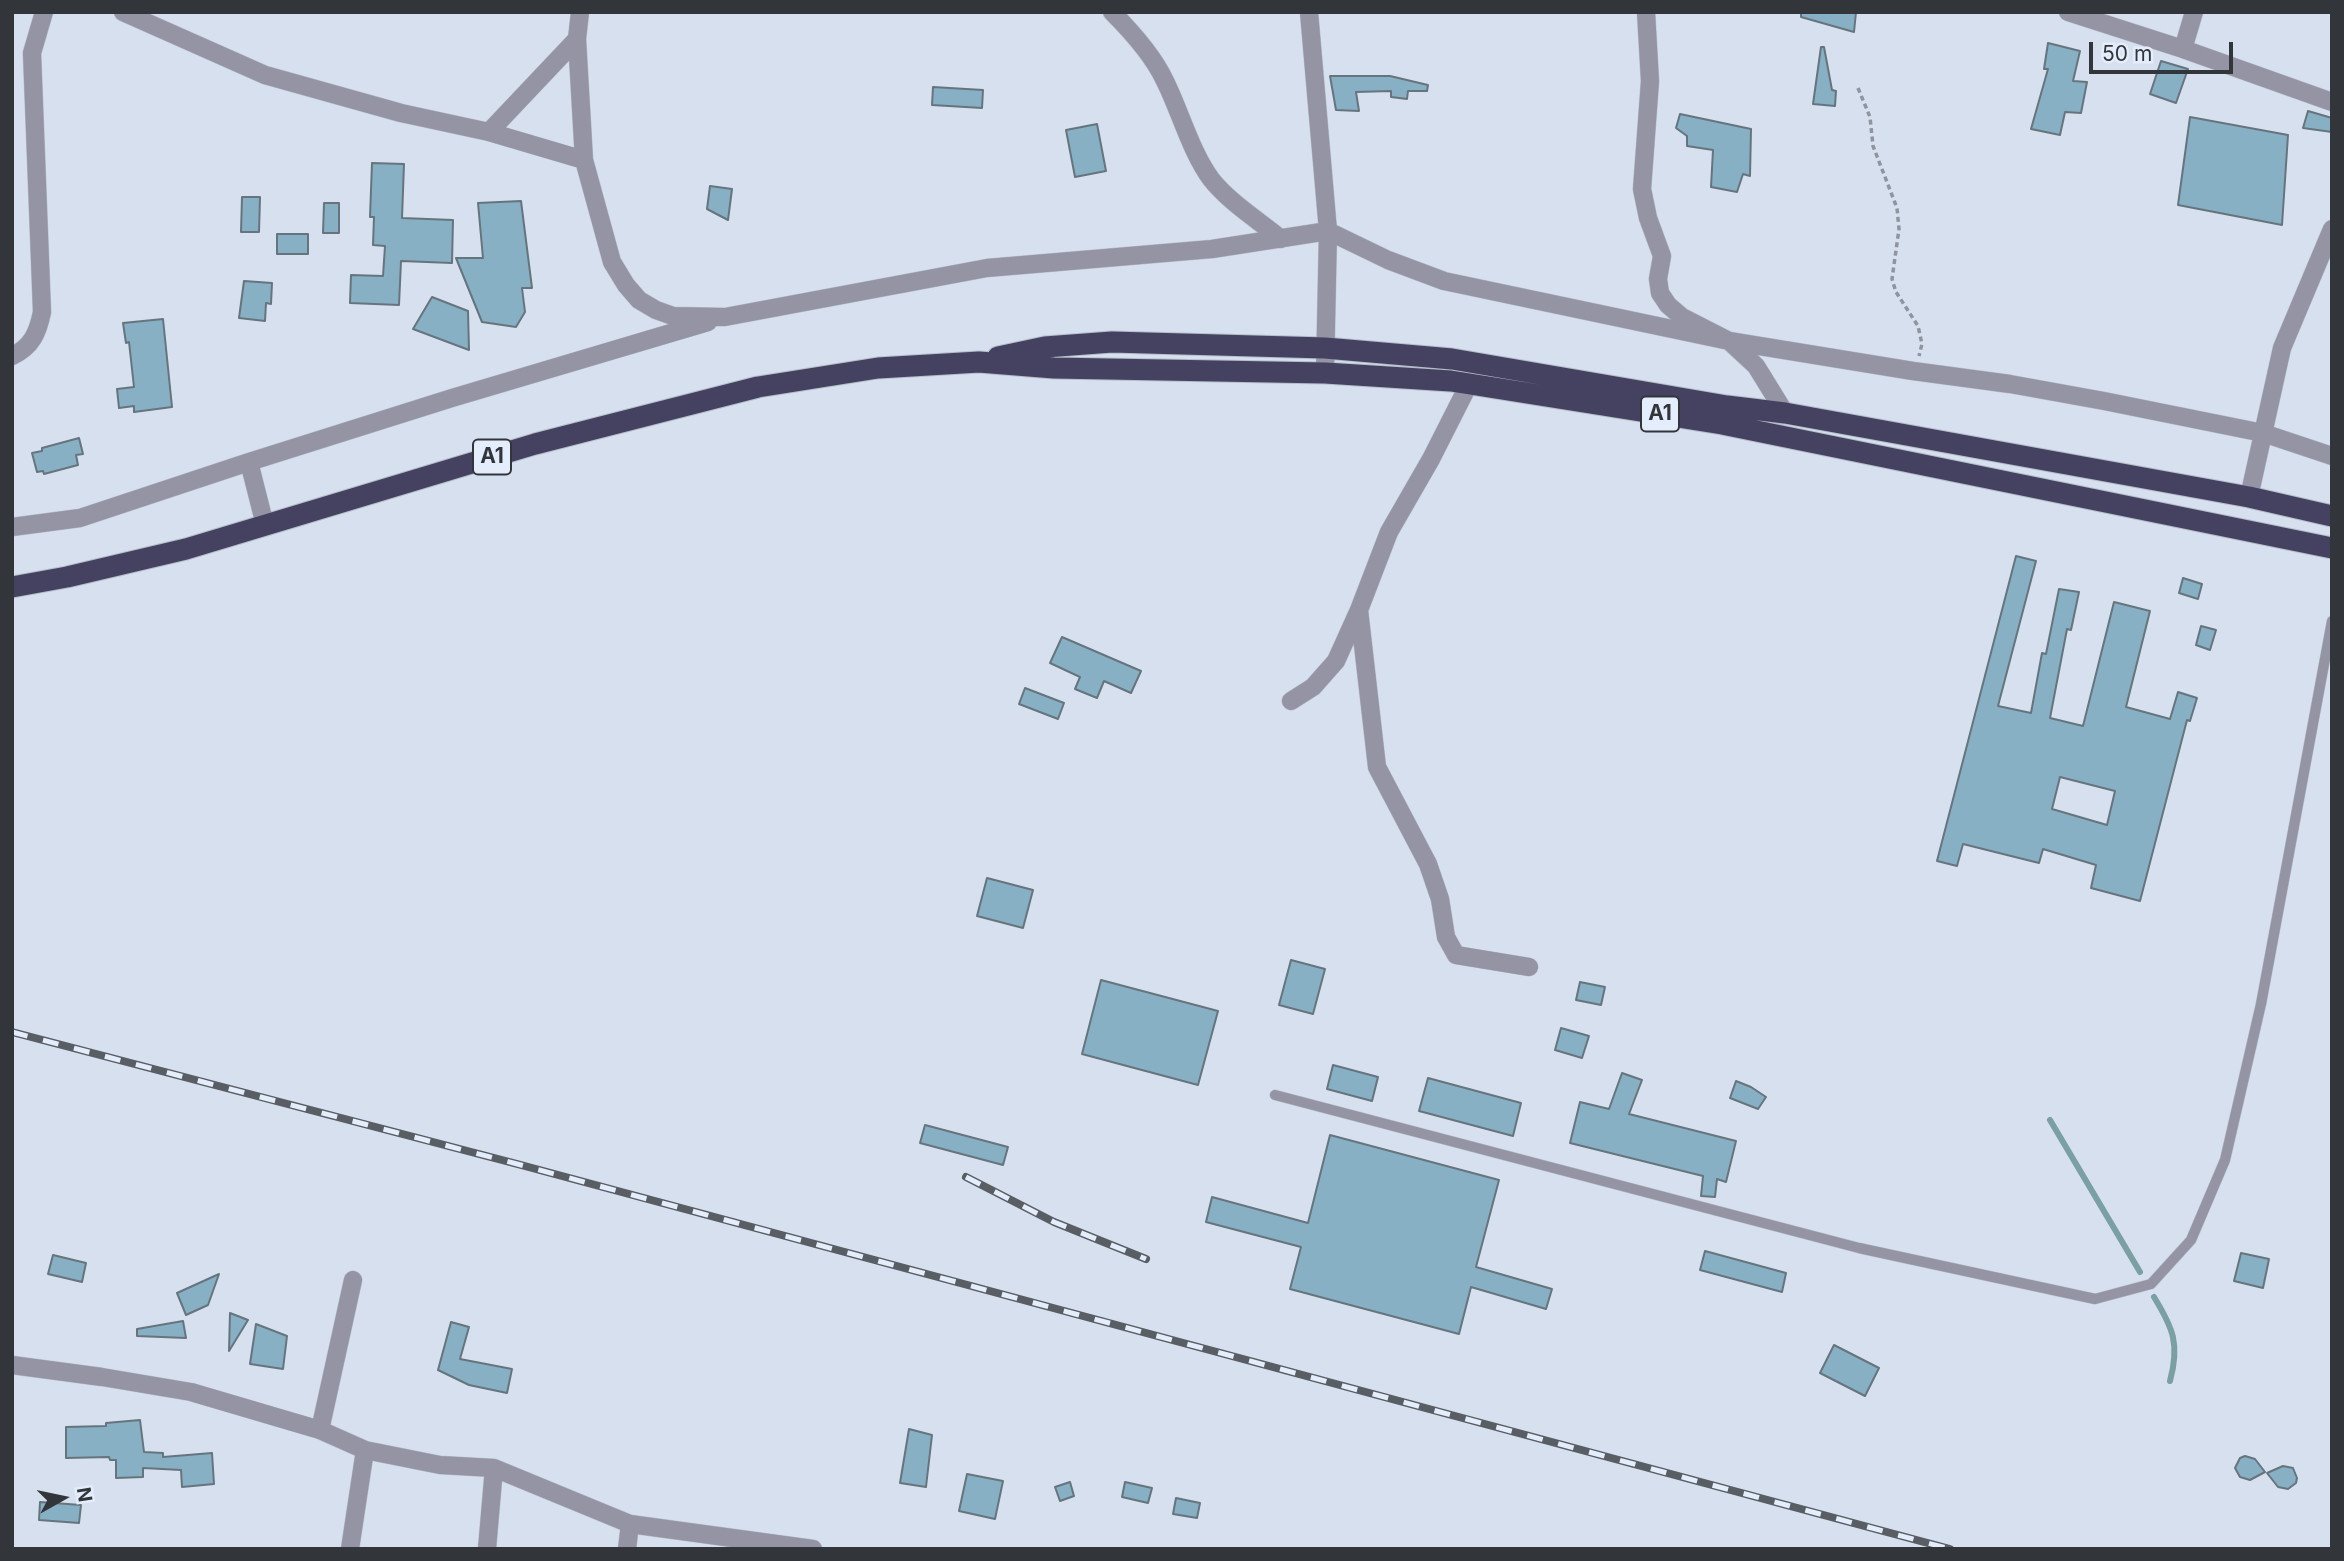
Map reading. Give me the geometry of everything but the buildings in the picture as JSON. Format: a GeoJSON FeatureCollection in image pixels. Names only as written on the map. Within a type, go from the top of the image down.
{"type":"FeatureCollection","features":[{"type":"Feature","properties":{"kind":"highway","name":"A1"},"geometry":{"type":"LineString","coordinates":[[979,362],[1045,347],[1112,342],[1325,348],[1452,359],[1727,406],[1785,413],[2249,497],[2332,516]]}},
{"type":"Feature","properties":{"kind":"highway","name":"A1"},"geometry":{"type":"LineString","coordinates":[[12,587],[186,549],[535,444],[758,387],[878,368],[979,362],[1054,368],[1325,373],[1469,384],[1722,424],[2332,548]]}},
{"type":"Feature","properties":{"kind":"street"},"geometry":{"type":"LineString","coordinates":[[12,356],[22,352],[37,335],[42,312],[32,54],[44,12]]}},
{"type":"Feature","properties":{"kind":"street"},"geometry":{"type":"LineString","coordinates":[[123,12],[265,75],[401,113],[489,132],[584,160]]}},
{"type":"Feature","properties":{"kind":"street"},"geometry":{"type":"LineString","coordinates":[[580,12],[577,39],[584,160],[612,262],[639,300],[656,310],[673,316],[725,317]]}},
{"type":"Feature","properties":{"kind":"street"},"geometry":{"type":"LineString","coordinates":[[1112,12],[1132,32],[1163,77],[1211,178],[1228,196],[1281,239]]}},
{"type":"Feature","properties":{"kind":"street"},"geometry":{"type":"LineString","coordinates":[[1310,12],[1328,231],[1325,373]]}},
{"type":"Feature","properties":{"kind":"street"},"geometry":{"type":"LineString","coordinates":[[1646,12],[1650,81],[1642,189],[1648,218],[1662,256],[1658,279],[1660,293],[1668,305],[1682,317],[1730,341],[1756,366],[1785,413]]}},
{"type":"Feature","properties":{"kind":"street"},"geometry":{"type":"LineString","coordinates":[[2068,12],[2332,102]]}},
{"type":"Feature","properties":{"kind":"street"},"geometry":{"type":"LineString","coordinates":[[2183,49],[2194,12]]}},
{"type":"Feature","properties":{"kind":"street"},"geometry":{"type":"LineString","coordinates":[[489,132],[577,39]]}},
{"type":"Feature","properties":{"kind":"street"},"geometry":{"type":"LineString","coordinates":[[2249,497],[2282,348],[2332,229]]}},
{"type":"Feature","properties":{"kind":"street"},"geometry":{"type":"LineString","coordinates":[[12,527],[80,518],[452,398],[725,317],[987,268],[1212,249],[1328,231],[1388,260],[1444,281],[1730,341],[2010,384],[2263,433],[2332,456]]}},
{"type":"Feature","properties":{"kind":"street"},"geometry":{"type":"LineString","coordinates":[[1291,701],[1313,687],[1336,661],[1389,532],[1431,459],[1469,384]]}},
{"type":"Feature","properties":{"kind":"street"},"geometry":{"type":"LineString","coordinates":[[249,462],[265,525]]}},
{"type":"Feature","properties":{"kind":"street"},"geometry":{"type":"LineString","coordinates":[[1359,610],[1377,767],[1428,864],[1440,898],[1446,937],[1456,955],[1529,967]]}},
{"type":"Feature","properties":{"kind":"street"},"geometry":{"type":"LineString","coordinates":[[320,1430],[353,1280]]}},
{"type":"Feature","properties":{"kind":"street"},"geometry":{"type":"LineString","coordinates":[[12,1365],[191,1392],[320,1430],[365,1450],[440,1465],[494,1468],[630,1524],[743,1544],[813,1549]]}},
{"type":"Feature","properties":{"kind":"street"},"geometry":{"type":"LineString","coordinates":[[350,1549],[365,1450]]}},
{"type":"Feature","properties":{"kind":"street"},"geometry":{"type":"LineString","coordinates":[[487,1549],[494,1468]]}},
{"type":"Feature","properties":{"kind":"street"},"geometry":{"type":"LineString","coordinates":[[627,1549],[630,1524]]}},
{"type":"Feature","properties":{"kind":"lane"},"geometry":{"type":"LineString","coordinates":[[1275,1095],[1846,1244],[2081,1296],[2095,1299],[2151,1284],[2191,1240],[2225,1160],[2261,1004],[2332,621]]}},
{"type":"Feature","properties":{"kind":"path"},"geometry":{"type":"LineString","coordinates":[[1858,88],[1870,117],[1873,146],[1897,208],[1899,229],[1892,279],[1896,292],[1917,326],[1922,344],[1913,371]]}},
{"type":"Feature","properties":{"kind":"waterway"},"geometry":{"type":"LineString","coordinates":[[2050,1120],[2140,1272]]}},
{"type":"Feature","properties":{"kind":"waterway"},"geometry":{"type":"LineString","coordinates":[[2154,1297],[2173,1337],[2174,1357],[2170,1381]]}},
{"type":"Feature","properties":{"kind":"railway"},"geometry":{"type":"LineString","coordinates":[[12,1032],[521,1165],[1950,1549]]}},
{"type":"Feature","properties":{"kind":"railway"},"geometry":{"type":"LineString","coordinates":[[966,1177],[1054,1222],[1146,1259]]}}]}
